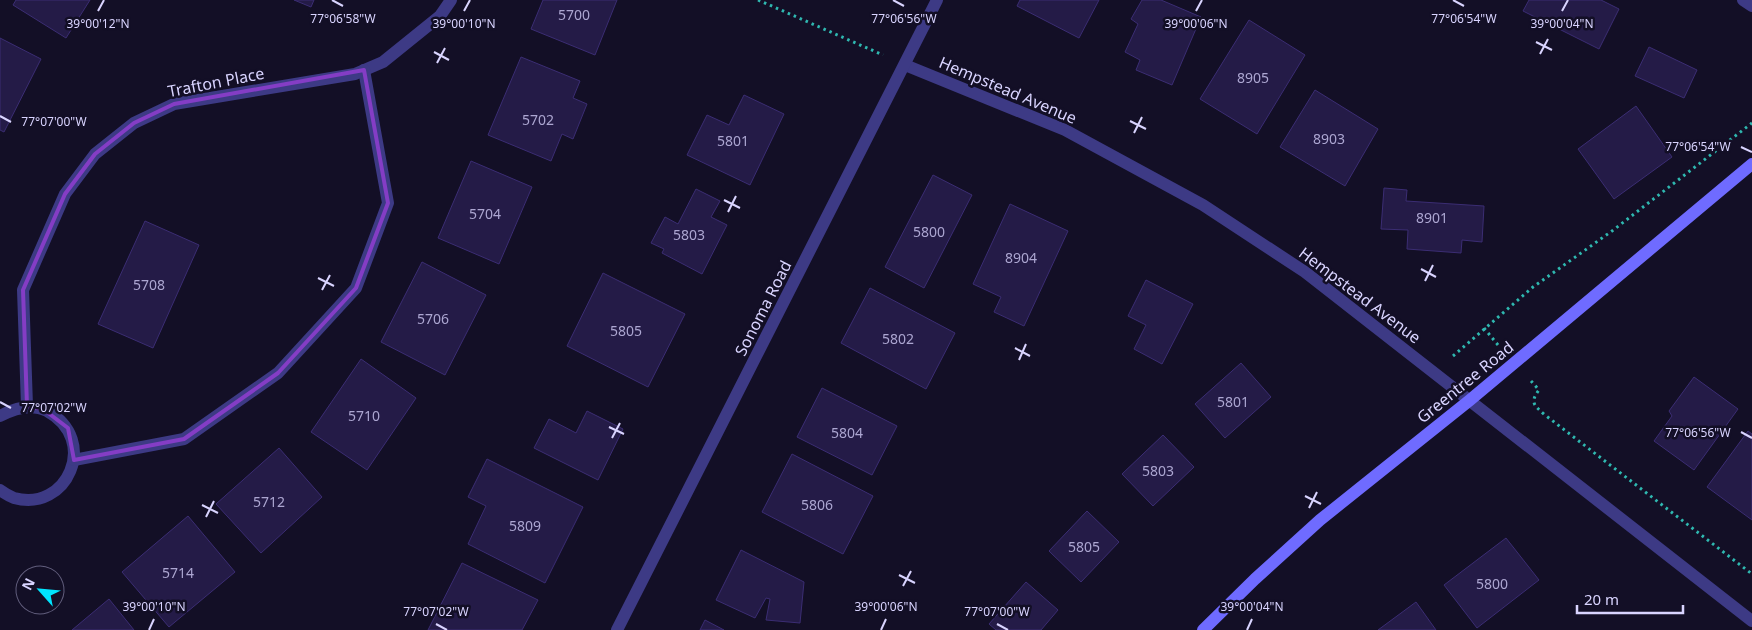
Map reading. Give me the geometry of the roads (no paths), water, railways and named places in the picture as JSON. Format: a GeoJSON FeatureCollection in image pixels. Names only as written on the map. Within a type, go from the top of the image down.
{"type":"FeatureCollection","features":[{"type":"Feature","properties":{"kind":"street","name":"Trafton Place"},"geometry":{"type":"LineString","coordinates":[[27,406],[23,290],[65,194],[95,154],[134,123],[174,104],[355,74],[384,62],[440,16],[451,0]]}},
{"type":"Feature","properties":{"kind":"street","name":"Sonoma Road"},"geometry":{"type":"LineString","coordinates":[[617,630],[937,0]]}},
{"type":"Feature","properties":{"kind":"street"},"geometry":{"type":"LineString","coordinates":[[1743,0],[1752,6]]}},
{"type":"Feature","properties":{"kind":"street","name":"Hempstead Avenue"},"geometry":{"type":"LineString","coordinates":[[905,65],[1065,130],[1203,205],[1305,272],[1752,621]]}},
{"type":"Feature","properties":{"kind":"street"},"geometry":{"type":"LineString","coordinates":[[74,460],[184,439],[278,373],[356,288],[388,203],[364,70]]}},
{"type":"Feature","properties":{"kind":"street","name":"Greentree Road"},"geometry":{"type":"LineString","coordinates":[[1203,630],[1255,578],[1320,520],[1470,400],[1752,164]]}},
{"type":"Feature","properties":{"kind":"street"},"geometry":{"type":"LineString","coordinates":[[0,416],[11,410],[27,406],[43,409],[57,417],[68,428],[74,444],[74,460],[69,475],[59,488],[45,496],[29,500],[13,498],[0,490]]}}]}
